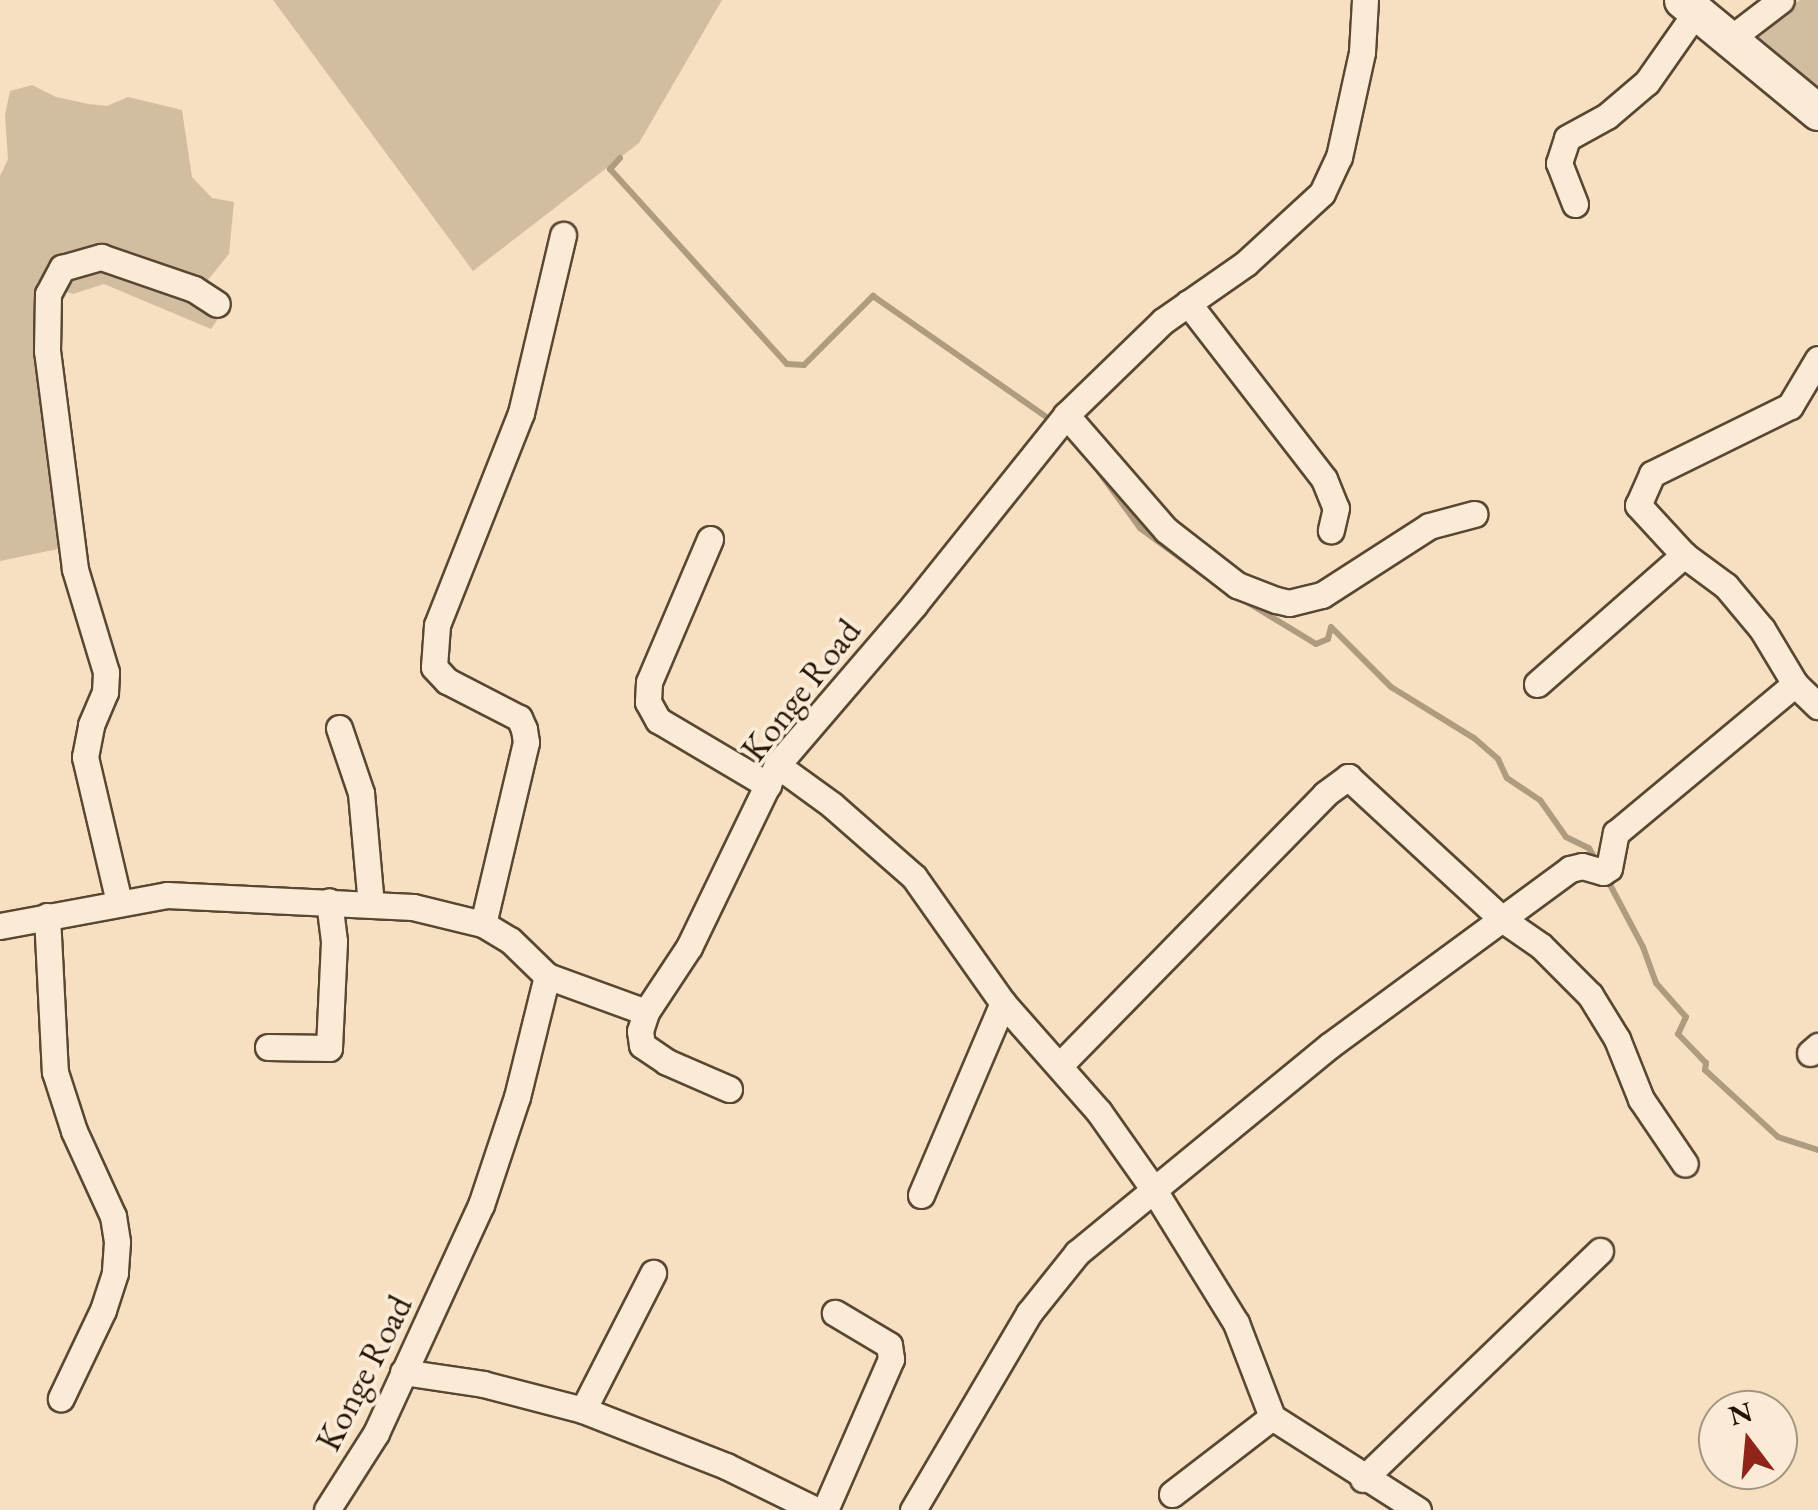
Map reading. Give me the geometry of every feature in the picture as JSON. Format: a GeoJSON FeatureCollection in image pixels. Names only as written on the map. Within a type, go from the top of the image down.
{"type":"FeatureCollection","features":[{"type":"Feature","properties":{"kind":"main road"},"geometry":{"type":"LineString","coordinates":[[1689,6],[1818,112]]}},
{"type":"Feature","properties":{"kind":"street","name":"Konge Road"},"geometry":{"type":"LineString","coordinates":[[646,1012],[689,947],[773,775],[1066,415],[1122,358],[1188,303],[1246,263],[1310,208],[1330,180],[1362,52],[1365,0]]}},
{"type":"Feature","properties":{"kind":"street"},"geometry":{"type":"LineString","coordinates":[[1730,39],[1782,0]]}},
{"type":"Feature","properties":{"kind":"street"},"geometry":{"type":"LineString","coordinates":[[1575,204],[1559,163],[1567,138],[1608,116],[1647,82],[1666,60],[1689,6]]}},
{"type":"Feature","properties":{"kind":"street"},"geometry":{"type":"LineString","coordinates":[[483,924],[526,742],[524,729],[520,718],[447,681],[434,668],[437,626],[521,413],[563,234]]}},
{"type":"Feature","properties":{"kind":"street"},"geometry":{"type":"LineString","coordinates":[[119,902],[85,757],[91,725],[105,692],[106,672],[75,569],[47,350],[48,294],[62,268],[101,257],[194,290],[218,304]]}},
{"type":"Feature","properties":{"kind":"street"},"geometry":{"type":"LineString","coordinates":[[1188,303],[1324,479],[1336,508],[1331,530]]}},
{"type":"Feature","properties":{"kind":"street"},"geometry":{"type":"LineString","coordinates":[[1818,359],[1790,406],[1662,468],[1645,482],[1638,505],[1684,555],[1726,586],[1762,629],[1795,684],[1818,706]]}},
{"type":"Feature","properties":{"kind":"street"},"geometry":{"type":"LineString","coordinates":[[1066,415],[1166,530],[1237,585],[1276,600],[1289,603],[1322,595],[1429,526],[1474,514]]}},
{"type":"Feature","properties":{"kind":"street"},"geometry":{"type":"LineString","coordinates":[[710,539],[650,682],[648,702],[658,720],[832,805],[914,877],[1003,1003],[1061,1064],[1152,1187],[1245,1338],[1272,1417],[1418,1510]]}},
{"type":"Feature","properties":{"kind":"street"},"geometry":{"type":"LineString","coordinates":[[1537,684],[1684,555]]}},
{"type":"Feature","properties":{"kind":"street"},"geometry":{"type":"LineString","coordinates":[[914,1510],[1052,1281],[1077,1252],[1329,1046],[1575,866],[1594,872],[1609,868],[1616,833],[1795,684]]}},
{"type":"Feature","properties":{"kind":"street"},"geometry":{"type":"LineString","coordinates":[[340,728],[361,793],[370,904]]}},
{"type":"Feature","properties":{"kind":"street"},"geometry":{"type":"LineString","coordinates":[[1061,1064],[1348,776],[1502,919],[1541,946],[1601,1010],[1642,1099],[1685,1164]]}},
{"type":"Feature","properties":{"kind":"street"},"geometry":{"type":"LineString","coordinates":[[0,926],[119,902],[210,894],[413,907],[483,924],[510,940],[547,976],[646,1012],[640,1030],[642,1045],[667,1062],[729,1089]]}},
{"type":"Feature","properties":{"kind":"street"},"geometry":{"type":"LineString","coordinates":[[268,1046],[328,1048],[334,941],[328,901]]}},
{"type":"Feature","properties":{"kind":"street"},"geometry":{"type":"LineString","coordinates":[[47,916],[56,1072],[74,1130],[112,1216],[118,1242],[115,1274],[103,1310],[61,1398]]}},
{"type":"Feature","properties":{"kind":"street","name":"Konge Road"},"geometry":{"type":"LineString","coordinates":[[326,1510],[376,1433],[481,1205],[518,1097],[547,976]]}},
{"type":"Feature","properties":{"kind":"street"},"geometry":{"type":"LineString","coordinates":[[922,1195],[1003,1003]]}},
{"type":"Feature","properties":{"kind":"street"},"geometry":{"type":"LineString","coordinates":[[1363,1478],[1600,1251]]}},
{"type":"Feature","properties":{"kind":"street"},"geometry":{"type":"LineString","coordinates":[[583,1410],[654,1273]]}},
{"type":"Feature","properties":{"kind":"street"},"geometry":{"type":"LineString","coordinates":[[825,1510],[891,1359],[889,1345],[835,1313]]}},
{"type":"Feature","properties":{"kind":"street"},"geometry":{"type":"LineString","coordinates":[[403,1372],[496,1387],[583,1410],[726,1466],[816,1510]]}},
{"type":"Feature","properties":{"kind":"street"},"geometry":{"type":"LineString","coordinates":[[1172,1494],[1272,1417]]}},
{"type":"Feature","properties":{"kind":"shaded area"},"geometry":{"type":"Polygon","coordinates":[[[273,0],[722,0],[639,143],[473,271],[273,0]]]}},
{"type":"Feature","properties":{"kind":"shaded area"},"geometry":{"type":"Polygon","coordinates":[[[1800,0],[1818,0],[1818,105],[1743,42],[1800,0]]]}},
{"type":"Feature","properties":{"kind":"shaded area"},"geometry":{"type":"Polygon","coordinates":[[[32,85],[56,97],[89,104],[107,106],[128,97],[182,110],[192,177],[212,198],[234,202],[229,254],[207,281],[232,298],[211,329],[104,284],[73,294],[37,282],[58,549],[0,561],[0,176],[8,159],[5,115],[10,91],[32,85]]]}},
{"type":"Feature","properties":{"kind":"waterway"},"geometry":{"type":"LineString","coordinates":[[620,158],[610,169],[787,364],[804,365],[873,296],[1048,418]]}},
{"type":"Feature","properties":{"kind":"waterway"},"geometry":{"type":"LineString","coordinates":[[1089,458],[1140,528],[1205,576]]}},
{"type":"Feature","properties":{"kind":"waterway"},"geometry":{"type":"LineString","coordinates":[[1237,596],[1316,644],[1328,639],[1331,627],[1391,687],[1474,738],[1498,759],[1507,778],[1540,800],[1566,837],[1589,848],[1598,864]]}},
{"type":"Feature","properties":{"kind":"waterway"},"geometry":{"type":"LineString","coordinates":[[1607,879],[1643,947],[1656,983],[1686,1017],[1678,1034],[1706,1063],[1705,1070],[1778,1137],[1818,1150]]}}]}
